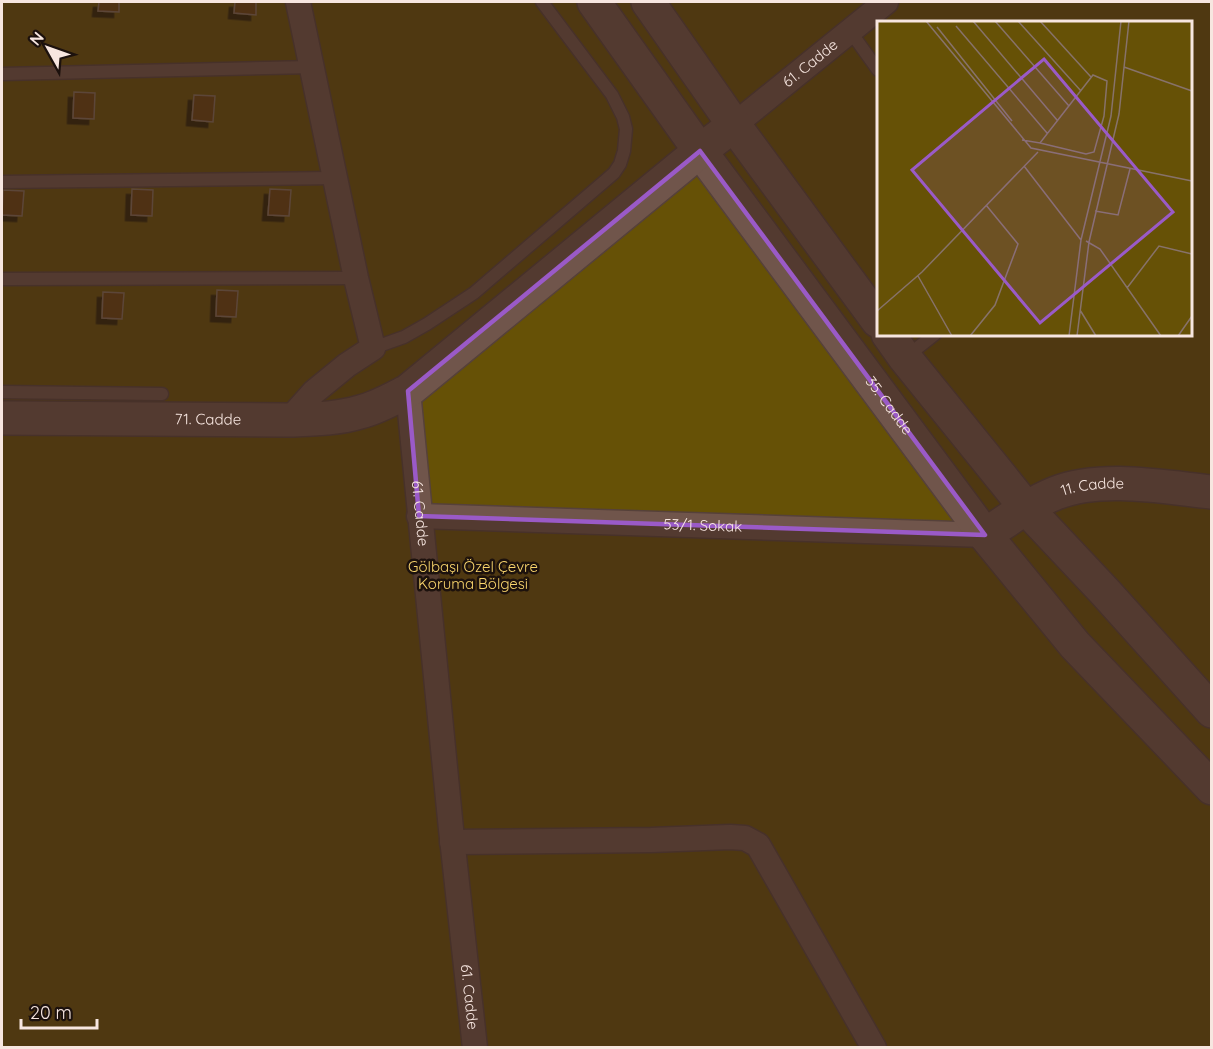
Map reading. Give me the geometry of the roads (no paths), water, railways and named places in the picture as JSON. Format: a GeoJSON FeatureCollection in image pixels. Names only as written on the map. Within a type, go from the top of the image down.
{"type":"FeatureCollection","features":[{"type":"Feature","properties":{"kind":"street"},"geometry":{"type":"LineString","coordinates":[[289,420],[314,392],[347,365],[373,348],[298,2]]}},
{"type":"Feature","properties":{"kind":"street","name":"35. Cadde"},"geometry":{"type":"LineString","coordinates":[[594,2],[700,151],[985,535],[1075,645],[1212,788]]}},
{"type":"Feature","properties":{"kind":"street"},"geometry":{"type":"LineString","coordinates":[[648,2],[734,125],[877,318]]}},
{"type":"Feature","properties":{"kind":"street","name":"61. Cadde"},"geometry":{"type":"LineString","coordinates":[[734,125],[886,2]]}},
{"type":"Feature","properties":{"kind":"street"},"geometry":{"type":"LineString","coordinates":[[408,391],[734,125]]}},
{"type":"Feature","properties":{"kind":"street"},"geometry":{"type":"LineString","coordinates":[[897,346],[1027,509],[1212,711]]}},
{"type":"Feature","properties":{"kind":"street","name":"61. Cadde"},"geometry":{"type":"LineString","coordinates":[[408,391],[452,842],[476,1047]]}},
{"type":"Feature","properties":{"kind":"street","name":"71. Cadde"},"geometry":{"type":"LineString","coordinates":[[2,418],[289,420],[360,412],[384,404],[408,391]]}},
{"type":"Feature","properties":{"kind":"street","name":"11. Cadde"},"geometry":{"type":"LineString","coordinates":[[985,535],[1042,499],[1077,487],[1099,483],[1212,492]]}},
{"type":"Feature","properties":{"kind":"street","name":"53/1. Sokak"},"geometry":{"type":"LineString","coordinates":[[419,516],[985,535]]}},
{"type":"Feature","properties":{"kind":"street"},"geometry":{"type":"LineString","coordinates":[[452,842],[745,838],[758,845],[874,1047]]}},
{"type":"Feature","properties":{"kind":"lane"},"geometry":{"type":"LineString","coordinates":[[373,348],[404,337],[474,294],[606,180],[620,164],[626,129],[623,117],[612,95],[542,2]]}},
{"type":"Feature","properties":{"kind":"lane"},"geometry":{"type":"LineString","coordinates":[[850,31],[877,67]]}},
{"type":"Feature","properties":{"kind":"lane"},"geometry":{"type":"LineString","coordinates":[[2,74],[312,67]]}},
{"type":"Feature","properties":{"kind":"lane"},"geometry":{"type":"LineString","coordinates":[[2,182],[335,178]]}},
{"type":"Feature","properties":{"kind":"lane"},"geometry":{"type":"LineString","coordinates":[[2,279],[356,278]]}},
{"type":"Feature","properties":{"kind":"lane"},"geometry":{"type":"LineString","coordinates":[[897,346],[929,336]]}},
{"type":"Feature","properties":{"kind":"lane"},"geometry":{"type":"LineString","coordinates":[[2,392],[162,394]]}},
{"type":"Feature","properties":{"kind":"park label","name":"Gölbaşı Özel Çevre Koruma Bölgesi"},"geometry":{"type":"Point","coordinates":[473,576]}}]}
